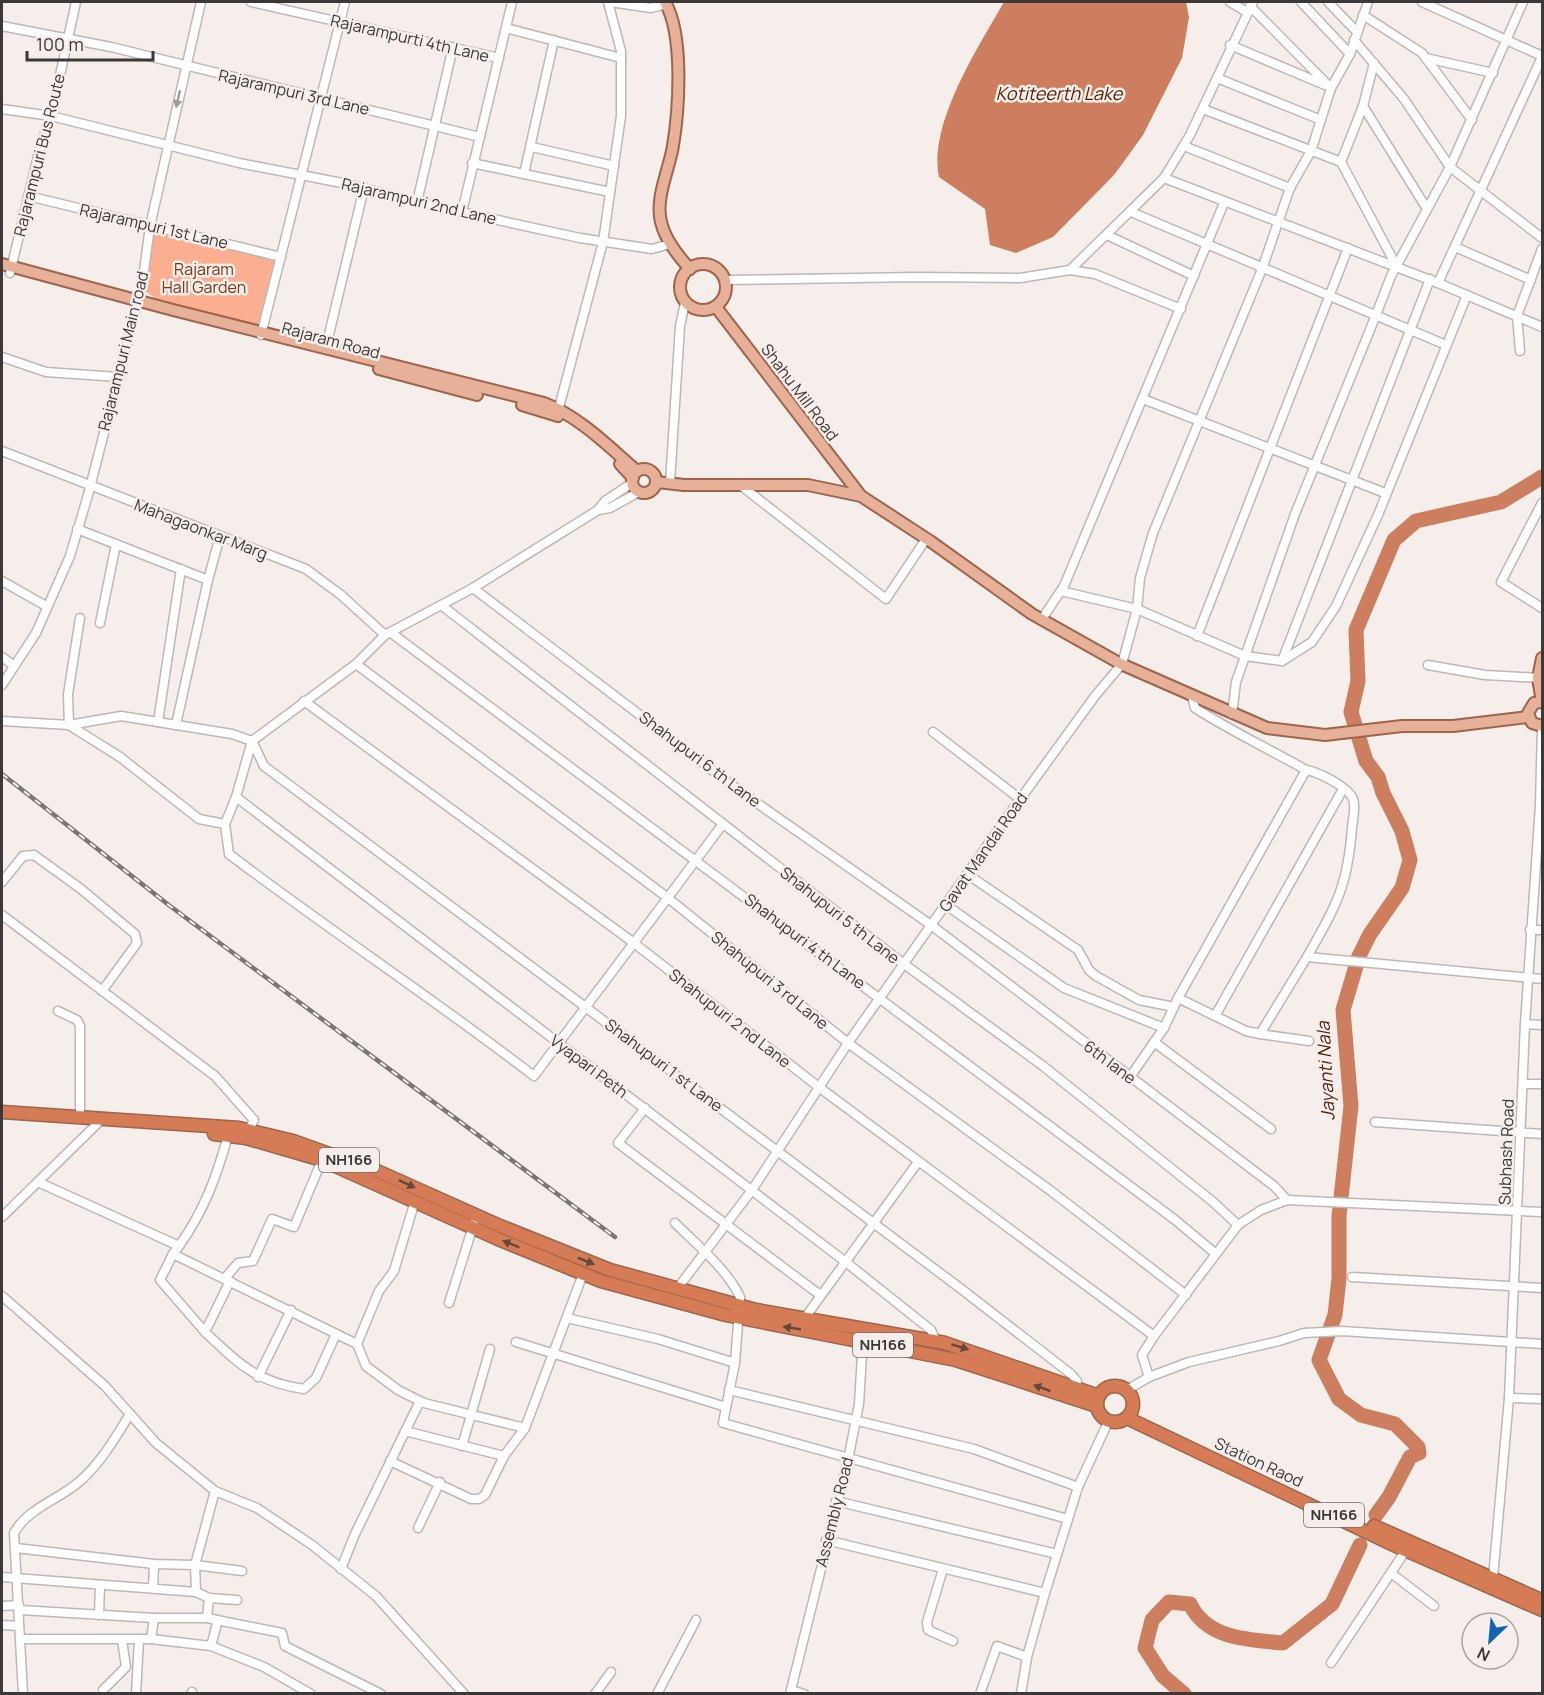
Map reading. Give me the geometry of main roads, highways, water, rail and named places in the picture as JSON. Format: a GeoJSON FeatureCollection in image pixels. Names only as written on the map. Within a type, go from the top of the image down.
{"type":"FeatureCollection","features":[{"type":"Feature","properties":{"kind":"highway","name":"NH166"},"geometry":{"type":"LineString","coordinates":[[2,1112],[80,1116],[293,1141],[360,1164],[583,1274],[615,1285],[740,1312],[863,1334],[936,1341],[998,1360],[1100,1397]]}},
{"type":"Feature","properties":{"kind":"highway","name":"NH166"},"geometry":{"type":"LineString","coordinates":[[2,1119],[98,1123],[228,1135],[247,1134],[322,1160],[415,1201],[610,1270],[677,1289],[740,1312],[804,1319],[1100,1397],[1119,1386],[1127,1390],[1134,1403],[1129,1415],[1116,1422],[1100,1414],[1100,1397]]}},
{"type":"Feature","properties":{"kind":"highway","name":"NH166"},"geometry":{"type":"LineString","coordinates":[[1129,1415],[1542,1601]]}},
{"type":"Feature","properties":{"kind":"highway","name":"Station Raod"},"geometry":{"type":"LineString","coordinates":[[1129,1415],[1406,1550],[1542,1610]]}},
{"type":"Feature","properties":{"kind":"main road"},"geometry":{"type":"LineString","coordinates":[[666,3],[679,54],[673,145],[661,195],[661,222],[670,244],[690,269]]}},
{"type":"Feature","properties":{"kind":"main road"},"geometry":{"type":"LineString","coordinates":[[702,264],[709,265],[716,268],[725,280],[725,295],[716,307],[701,310],[685,303],[680,283],[690,269],[702,264]]}},
{"type":"Feature","properties":{"kind":"main road","name":"Rajaram Road"},"geometry":{"type":"LineString","coordinates":[[6,268],[137,304],[261,334],[441,387],[559,412],[635,481],[645,469],[652,472],[657,482]]}},
{"type":"Feature","properties":{"kind":"main road","name":"Shahu Mill Road"},"geometry":{"type":"LineString","coordinates":[[716,307],[861,496]]}},
{"type":"Feature","properties":{"kind":"main road"},"geometry":{"type":"LineString","coordinates":[[261,334],[326,347],[559,412]]}},
{"type":"Feature","properties":{"kind":"main road"},"geometry":{"type":"LineString","coordinates":[[635,481],[651,492],[657,482],[684,485],[808,485],[861,496],[927,538],[1042,619],[1122,664],[1267,728],[1325,735],[1414,725],[1453,726],[1528,717]]}},
{"type":"Feature","properties":{"kind":"main road"},"geometry":{"type":"LineString","coordinates":[[1542,658],[1540,678],[1542,702],[1531,705],[1528,717],[1533,724],[1542,726]]}},
{"type":"Feature","properties":{"kind":"water","name":"Kotiteerth Lake"},"geometry":{"type":"Polygon","coordinates":[[[1004,2],[1186,2],[1189,17],[1182,58],[1143,135],[1114,175],[1053,237],[1016,253],[990,245],[985,209],[939,177],[938,156],[941,133],[948,110],[958,86],[1004,2]]]}},
{"type":"Feature","properties":{"kind":"waterway","name":"Jayanti Nala"},"geometry":{"type":"LineString","coordinates":[[1376,1515],[1389,1497],[1410,1457],[1419,1453],[1418,1447],[1395,1424],[1361,1415],[1339,1399],[1319,1360],[1335,1315],[1339,1278],[1339,1216],[1351,1106],[1343,1010],[1359,956],[1370,934],[1402,888],[1410,860],[1402,831],[1383,793],[1378,777],[1366,761],[1351,712],[1358,681],[1356,630],[1394,540],[1416,521],[1501,502],[1542,477]]}},
{"type":"Feature","properties":{"kind":"waterway","name":"Jayanti Nala"},"geometry":{"type":"LineString","coordinates":[[1184,1694],[1163,1676],[1145,1648],[1152,1620],[1169,1602],[1190,1604],[1197,1616],[1218,1631],[1230,1636],[1283,1643],[1332,1604],[1360,1545]]}},
{"type":"Feature","properties":{"kind":"railway"},"geometry":{"type":"LineString","coordinates":[[2,774],[170,906],[615,1237]]}},
{"type":"Feature","properties":{"kind":"park label","name":"Rajaram Hall Garden"},"geometry":{"type":"Point","coordinates":[204,278]}}]}
